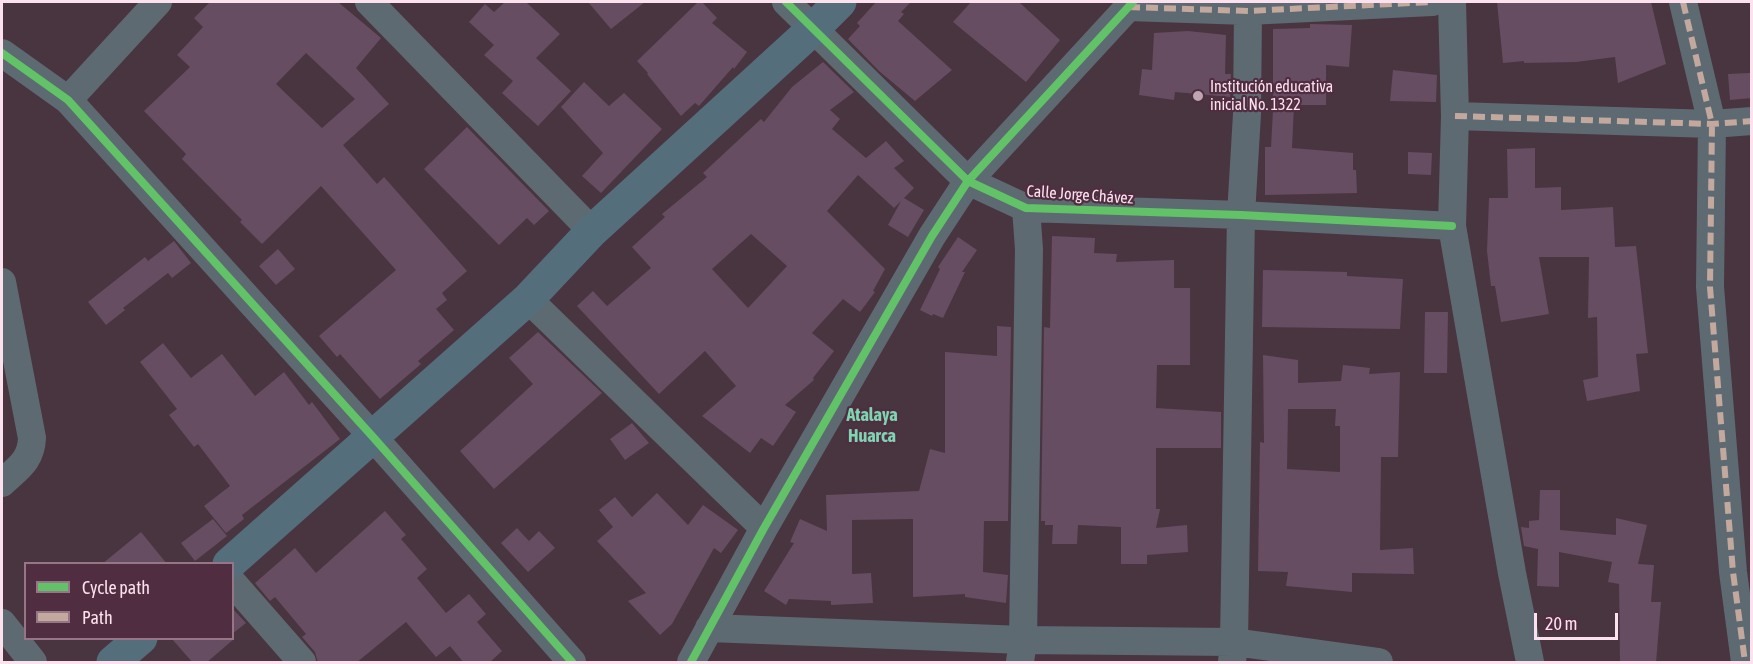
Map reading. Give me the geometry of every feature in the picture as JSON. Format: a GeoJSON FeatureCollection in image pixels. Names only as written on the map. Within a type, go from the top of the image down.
{"type":"FeatureCollection","features":[{"type":"Feature","properties":{"kind":"main road"},"geometry":{"type":"LineString","coordinates":[[231,562],[528,299],[592,231],[840,2]]}},
{"type":"Feature","properties":{"kind":"main road"},"geometry":{"type":"LineString","coordinates":[[113,663],[140,640]]}},
{"type":"Feature","properties":{"kind":"street"},"geometry":{"type":"LineString","coordinates":[[68,100],[158,2]]}},
{"type":"Feature","properties":{"kind":"street"},"geometry":{"type":"LineString","coordinates":[[369,2],[592,231]]}},
{"type":"Feature","properties":{"kind":"street","name":"Calle Jorge Chávez"},"geometry":{"type":"LineString","coordinates":[[786,2],[968,181],[1026,208],[1241,215],[1452,226]]}},
{"type":"Feature","properties":{"kind":"street"},"geometry":{"type":"LineString","coordinates":[[691,663],[764,528],[932,236],[968,181],[1130,4],[1248,11],[1432,2]]}},
{"type":"Feature","properties":{"kind":"street"},"geometry":{"type":"LineString","coordinates":[[1452,2],[1455,116],[1452,226],[1530,663]]}},
{"type":"Feature","properties":{"kind":"street"},"geometry":{"type":"LineString","coordinates":[[1683,2],[1712,123],[1710,287],[1733,572],[1745,663]]}},
{"type":"Feature","properties":{"kind":"street"},"geometry":{"type":"LineString","coordinates":[[1233,652],[1241,215],[1247,114],[1248,11]]}},
{"type":"Feature","properties":{"kind":"street"},"geometry":{"type":"LineString","coordinates":[[2,53],[68,100],[373,437],[572,663]]}},
{"type":"Feature","properties":{"kind":"street"},"geometry":{"type":"LineString","coordinates":[[1455,116],[1712,123],[1752,121]]}},
{"type":"Feature","properties":{"kind":"street"},"geometry":{"type":"LineString","coordinates":[[1022,651],[1029,249],[1026,208]]}},
{"type":"Feature","properties":{"kind":"street"},"geometry":{"type":"LineString","coordinates":[[2,282],[32,438],[31,452],[2,483]]}},
{"type":"Feature","properties":{"kind":"street"},"geometry":{"type":"LineString","coordinates":[[528,299],[764,528]]}},
{"type":"Feature","properties":{"kind":"street"},"geometry":{"type":"LineString","coordinates":[[234,584],[302,663]]}},
{"type":"Feature","properties":{"kind":"street"},"geometry":{"type":"LineString","coordinates":[[2,623],[33,663]]}},
{"type":"Feature","properties":{"kind":"street"},"geometry":{"type":"LineString","coordinates":[[709,628],[1022,651],[1233,652],[1379,663]]}},
{"type":"Feature","properties":{"kind":"building"},"geometry":{"type":"Polygon","coordinates":[[[210,2],[338,2],[381,38],[356,68],[389,104],[343,145],[377,184],[384,177],[467,271],[442,293],[447,300],[436,309],[454,330],[418,361],[421,364],[380,399],[340,354],[337,357],[319,336],[396,270],[321,186],[262,244],[240,222],[242,220],[182,159],[186,154],[144,111],[190,67],[177,55],[203,27],[194,18],[210,2]],[[306,53],[276,84],[322,128],[355,99],[306,53]]]}},
{"type":"Feature","properties":{"kind":"building"},"geometry":{"type":"Polygon","coordinates":[[[505,2],[526,2],[560,34],[536,58],[571,91],[538,126],[502,93],[513,81],[484,55],[494,45],[469,22],[485,4],[494,12],[505,2]]]}},
{"type":"Feature","properties":{"kind":"building"},"geometry":{"type":"Polygon","coordinates":[[[588,2],[645,2],[611,29],[588,2]]]}},
{"type":"Feature","properties":{"kind":"building"},"geometry":{"type":"Polygon","coordinates":[[[698,2],[702,2],[717,18],[712,23],[747,52],[699,106],[695,103],[681,116],[637,61],[698,2]]]}},
{"type":"Feature","properties":{"kind":"building"},"geometry":{"type":"Polygon","coordinates":[[[876,2],[911,2],[901,12],[904,14],[898,21],[952,70],[915,101],[879,71],[848,39],[860,26],[857,23],[876,2]]]}},
{"type":"Feature","properties":{"kind":"building"},"geometry":{"type":"Polygon","coordinates":[[[971,2],[1019,2],[1060,40],[1026,82],[953,22],[971,2]]]}},
{"type":"Feature","properties":{"kind":"building"},"geometry":{"type":"Polygon","coordinates":[[[1497,2],[1651,2],[1666,64],[1618,83],[1615,57],[1576,62],[1503,63],[1497,2]]]}},
{"type":"Feature","properties":{"kind":"building"},"geometry":{"type":"Polygon","coordinates":[[[1310,24],[1352,25],[1349,67],[1326,65],[1326,105],[1294,105],[1292,148],[1353,153],[1357,193],[1265,195],[1265,147],[1271,147],[1273,110],[1273,29],[1310,28],[1310,24]]]}},
{"type":"Feature","properties":{"kind":"building"},"geometry":{"type":"Polygon","coordinates":[[[1188,31],[1226,35],[1225,74],[1231,74],[1230,97],[1175,92],[1174,100],[1139,95],[1142,69],[1152,70],[1154,33],[1188,31]]]}},
{"type":"Feature","properties":{"kind":"building"},"geometry":{"type":"Polygon","coordinates":[[[823,62],[854,92],[830,110],[840,119],[832,129],[866,158],[886,141],[904,161],[894,168],[914,188],[904,198],[924,210],[908,237],[888,225],[901,201],[894,208],[858,175],[827,211],[885,269],[873,291],[875,292],[860,312],[843,299],[812,333],[834,351],[813,378],[814,380],[785,405],[796,412],[773,446],[761,438],[750,453],[702,416],[736,386],[705,351],[659,394],[577,306],[593,291],[607,306],[651,268],[632,247],[665,217],[662,214],[707,177],[703,173],[761,119],[764,122],[792,87],[823,62]],[[751,234],[712,269],[748,308],[787,266],[751,234]]]}},
{"type":"Feature","properties":{"kind":"building"},"geometry":{"type":"Polygon","coordinates":[[[1393,70],[1437,75],[1436,102],[1390,101],[1393,70]]]}},
{"type":"Feature","properties":{"kind":"building"},"geometry":{"type":"Polygon","coordinates":[[[1750,73],[1752,98],[1730,100],[1728,74],[1750,73]]]}},
{"type":"Feature","properties":{"kind":"building"},"geometry":{"type":"Polygon","coordinates":[[[584,82],[609,106],[624,93],[662,129],[601,193],[582,176],[603,153],[561,107],[584,82]]]}},
{"type":"Feature","properties":{"kind":"building"},"geometry":{"type":"Polygon","coordinates":[[[467,127],[549,211],[534,225],[527,218],[499,245],[424,169],[467,127]]]}},
{"type":"Feature","properties":{"kind":"building"},"geometry":{"type":"Polygon","coordinates":[[[1535,148],[1535,188],[1561,187],[1561,210],[1613,207],[1615,247],[1636,246],[1648,353],[1636,354],[1640,391],[1587,401],[1583,380],[1598,377],[1597,317],[1588,318],[1589,257],[1539,257],[1549,314],[1501,322],[1495,286],[1491,286],[1487,251],[1489,198],[1508,198],[1507,149],[1535,148]]]}},
{"type":"Feature","properties":{"kind":"building"},"geometry":{"type":"Polygon","coordinates":[[[1408,152],[1432,153],[1431,175],[1408,174],[1408,152]]]}},
{"type":"Feature","properties":{"kind":"building"},"geometry":{"type":"Polygon","coordinates":[[[1052,236],[1095,238],[1094,253],[1117,254],[1116,262],[1174,260],[1174,288],[1190,288],[1190,365],[1157,365],[1156,408],[1221,412],[1221,448],[1156,448],[1156,509],[1160,509],[1156,528],[1187,525],[1188,552],[1147,555],[1147,564],[1121,564],[1121,527],[1078,525],[1077,544],[1052,544],[1053,525],[1045,525],[1045,521],[1041,521],[1044,327],[1050,328],[1052,236]]]}},
{"type":"Feature","properties":{"kind":"building"},"geometry":{"type":"Polygon","coordinates":[[[958,237],[977,250],[962,272],[965,272],[943,318],[933,314],[932,316],[920,310],[940,269],[938,267],[958,237]]]}},
{"type":"Feature","properties":{"kind":"building"},"geometry":{"type":"Polygon","coordinates":[[[174,241],[191,263],[172,278],[168,273],[123,308],[125,310],[106,325],[88,302],[145,257],[148,261],[174,241]]]}},
{"type":"Feature","properties":{"kind":"building"},"geometry":{"type":"Polygon","coordinates":[[[278,249],[295,269],[276,285],[259,266],[278,249]]]}},
{"type":"Feature","properties":{"kind":"building"},"geometry":{"type":"Polygon","coordinates":[[[1263,270],[1347,272],[1347,276],[1403,279],[1400,329],[1262,327],[1263,270]]]}},
{"type":"Feature","properties":{"kind":"building"},"geometry":{"type":"Polygon","coordinates":[[[1425,312],[1448,312],[1447,373],[1424,373],[1425,312]]]}},
{"type":"Feature","properties":{"kind":"building"},"geometry":{"type":"Polygon","coordinates":[[[997,326],[1011,327],[1008,521],[984,521],[983,572],[1008,575],[1006,603],[965,597],[965,594],[913,597],[913,519],[852,520],[852,574],[871,573],[873,603],[831,605],[831,601],[789,599],[786,605],[764,591],[794,543],[790,542],[800,519],[827,531],[826,495],[919,491],[930,449],[945,453],[945,352],[997,356],[997,326]]]}},
{"type":"Feature","properties":{"kind":"building"},"geometry":{"type":"Polygon","coordinates":[[[538,332],[602,393],[494,489],[460,451],[533,384],[509,358],[538,332]]]}},
{"type":"Feature","properties":{"kind":"building"},"geometry":{"type":"Polygon","coordinates":[[[163,343],[191,378],[222,354],[255,396],[284,372],[309,405],[312,402],[340,439],[242,515],[244,519],[226,533],[204,506],[230,486],[198,444],[194,447],[169,415],[177,409],[140,362],[163,343]]]}},
{"type":"Feature","properties":{"kind":"building"},"geometry":{"type":"Polygon","coordinates":[[[1263,355],[1298,360],[1298,383],[1341,381],[1343,365],[1370,368],[1369,374],[1400,372],[1398,457],[1381,457],[1380,550],[1413,548],[1414,574],[1352,573],[1352,592],[1286,586],[1288,572],[1258,571],[1260,442],[1264,443],[1263,355]],[[1288,409],[1287,469],[1340,472],[1340,426],[1335,426],[1336,409],[1288,409]]]}},
{"type":"Feature","properties":{"kind":"building"},"geometry":{"type":"Polygon","coordinates":[[[632,423],[649,443],[625,460],[610,439],[632,423]]]}},
{"type":"Feature","properties":{"kind":"building"},"geometry":{"type":"Polygon","coordinates":[[[1540,490],[1560,490],[1560,530],[1616,535],[1616,518],[1647,525],[1638,564],[1654,565],[1651,602],[1661,602],[1656,663],[1620,661],[1619,584],[1608,582],[1612,562],[1559,552],[1559,587],[1537,586],[1538,549],[1524,546],[1521,527],[1529,528],[1529,521],[1539,520],[1540,490]]]}},
{"type":"Feature","properties":{"kind":"building"},"geometry":{"type":"Polygon","coordinates":[[[657,493],[688,525],[703,505],[738,530],[721,553],[714,548],[672,624],[660,635],[628,601],[646,593],[597,541],[613,527],[599,510],[615,497],[632,517],[657,493]]]}},
{"type":"Feature","properties":{"kind":"building"},"geometry":{"type":"Polygon","coordinates":[[[385,511],[406,535],[401,539],[427,569],[417,578],[446,613],[469,594],[486,614],[477,622],[502,651],[489,663],[464,663],[450,646],[436,657],[406,622],[356,663],[318,663],[315,652],[302,637],[306,634],[275,597],[270,601],[255,583],[295,548],[316,573],[385,511]]]}},
{"type":"Feature","properties":{"kind":"building"},"geometry":{"type":"Polygon","coordinates":[[[213,519],[227,536],[195,561],[181,543],[213,519]]]}},
{"type":"Feature","properties":{"kind":"building"},"geometry":{"type":"Polygon","coordinates":[[[517,528],[529,541],[539,531],[555,548],[528,572],[501,543],[517,528]]]}},
{"type":"Feature","properties":{"kind":"building"},"geometry":{"type":"Polygon","coordinates":[[[141,532],[165,562],[104,562],[141,532]]]}},
{"type":"Feature","properties":{"kind":"building"},"geometry":{"type":"Polygon","coordinates":[[[234,610],[246,623],[234,632],[234,610]]]}},
{"type":"Feature","properties":{"kind":"building"},"geometry":{"type":"Polygon","coordinates":[[[173,640],[233,640],[206,663],[193,663],[173,640]]]}},
{"type":"Feature","properties":{"kind":"marked path"},"geometry":{"type":"LineString","coordinates":[[1128,7],[1248,11],[1432,2]]}},
{"type":"Feature","properties":{"kind":"marked path"},"geometry":{"type":"LineString","coordinates":[[1683,2],[1712,124],[1710,287],[1733,572],[1745,662]]}},
{"type":"Feature","properties":{"kind":"marked path"},"geometry":{"type":"LineString","coordinates":[[1455,116],[1712,124],[1752,121]]}},
{"type":"Feature","properties":{"kind":"cycle path"},"geometry":{"type":"LineString","coordinates":[[786,2],[968,181],[1026,208],[1241,215],[1452,226]]}},
{"type":"Feature","properties":{"kind":"cycle path"},"geometry":{"type":"LineString","coordinates":[[691,662],[764,528],[932,236],[968,181],[1133,2]]}},
{"type":"Feature","properties":{"kind":"cycle path"},"geometry":{"type":"LineString","coordinates":[[2,53],[68,100],[373,437],[572,662]]}},
{"type":"Feature","properties":{"kind":"place","name":"Institución educativa inicial No. 1322"},"geometry":{"type":"Point","coordinates":[1198,96]}},
{"type":"Feature","properties":{"kind":"district","name":"Atalaya Huarca"},"geometry":{"type":"Point","coordinates":[872,425]}}]}
